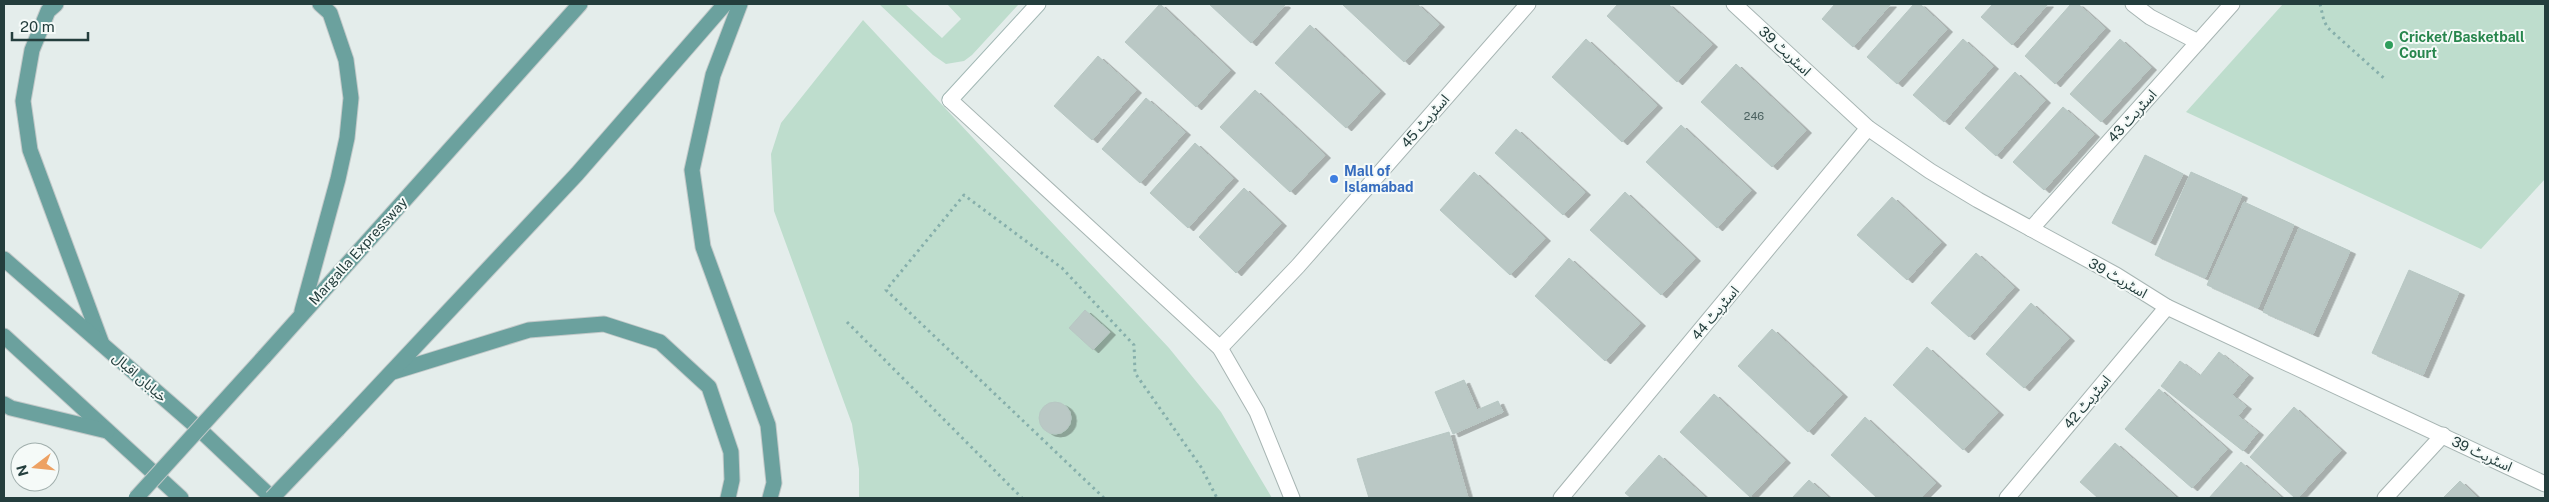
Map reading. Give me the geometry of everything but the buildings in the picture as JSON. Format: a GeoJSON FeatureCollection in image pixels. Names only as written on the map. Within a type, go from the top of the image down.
{"type":"FeatureCollection","features":[{"type":"Feature","properties":{"kind":"main road"},"geometry":{"type":"LineString","coordinates":[[56,4],[48,11],[32,50],[23,101],[30,150],[102,344]]}},
{"type":"Feature","properties":{"kind":"main road"},"geometry":{"type":"LineString","coordinates":[[301,315],[338,179],[347,138],[351,98],[346,60],[330,13],[320,4]]}},
{"type":"Feature","properties":{"kind":"main road","name":"Margalla Expressway"},"geometry":{"type":"LineString","coordinates":[[136,498],[264,358],[580,4]]}},
{"type":"Feature","properties":{"kind":"main road"},"geometry":{"type":"LineString","coordinates":[[272,498],[577,174],[725,4]]}},
{"type":"Feature","properties":{"kind":"main road"},"geometry":{"type":"LineString","coordinates":[[740,4],[713,75],[692,170],[702,247],[768,425],[774,484],[770,498]]}},
{"type":"Feature","properties":{"kind":"main road","name":"خیابان اقبال"},"geometry":{"type":"LineString","coordinates":[[4,259],[198,427],[272,498]]}},
{"type":"Feature","properties":{"kind":"main road"},"geometry":{"type":"LineString","coordinates":[[390,373],[529,330],[604,324],[660,342],[709,388],[731,452],[732,480],[728,498]]}},
{"type":"Feature","properties":{"kind":"main road"},"geometry":{"type":"LineString","coordinates":[[4,336],[181,498]]}},
{"type":"Feature","properties":{"kind":"main road"},"geometry":{"type":"LineString","coordinates":[[4,404],[11,408],[108,432]]}},
{"type":"Feature","properties":{"kind":"street"},"geometry":{"type":"LineString","coordinates":[[1038,4],[950,100],[1220,348],[1258,412],[1292,498]]}},
{"type":"Feature","properties":{"kind":"street","name":"اسٹریٹ 45"},"geometry":{"type":"LineString","coordinates":[[1220,348],[1298,266],[1528,4]]}},
{"type":"Feature","properties":{"kind":"street","name":"اسٹریٹ 39"},"geometry":{"type":"LineString","coordinates":[[1734,4],[1868,128],[1930,171],[2167,307],[2545,484]]}},
{"type":"Feature","properties":{"kind":"street"},"geometry":{"type":"LineString","coordinates":[[2133,4],[2150,17],[2198,42]]}},
{"type":"Feature","properties":{"kind":"street","name":"اسٹریٹ 43"},"geometry":{"type":"LineString","coordinates":[[2031,229],[2232,4]]}},
{"type":"Feature","properties":{"kind":"street","name":"اسٹریٹ 44"},"geometry":{"type":"LineString","coordinates":[[1562,498],[1868,128]]}},
{"type":"Feature","properties":{"kind":"street","name":"اسٹریٹ 42"},"geometry":{"type":"LineString","coordinates":[[2007,498],[2167,307]]}},
{"type":"Feature","properties":{"kind":"street"},"geometry":{"type":"LineString","coordinates":[[2385,498],[2443,435]]}},
{"type":"Feature","properties":{"kind":"path"},"geometry":{"type":"LineString","coordinates":[[2320,4],[2324,21],[2328,28],[2386,80]]}},
{"type":"Feature","properties":{"kind":"path"},"geometry":{"type":"LineString","coordinates":[[1104,498],[886,290],[964,195],[1062,268],[1134,346],[1135,373],[1201,467],[1217,498]]}},
{"type":"Feature","properties":{"kind":"path"},"geometry":{"type":"LineString","coordinates":[[847,322],[1022,498]]}},
{"type":"Feature","properties":{"kind":"green space"},"geometry":{"type":"Polygon","coordinates":[[[879,4],[905,4],[942,38],[961,19],[947,4],[1019,4],[972,55],[964,61],[946,64],[933,55],[879,4]]]}},
{"type":"Feature","properties":{"kind":"green space"},"geometry":{"type":"Polygon","coordinates":[[[2283,4],[2545,4],[2545,179],[2481,249],[2186,112],[2283,4]]]}},
{"type":"Feature","properties":{"kind":"green space"},"geometry":{"type":"Polygon","coordinates":[[[863,20],[1169,348],[1221,412],[1272,498],[859,498],[859,469],[852,424],[774,211],[771,154],[781,123],[863,20]]]}},
{"type":"Feature","properties":{"kind":"place","name":"Cricket/Basketball Court"},"geometry":{"type":"Point","coordinates":[2389,45]}},
{"type":"Feature","properties":{"kind":"place","name":"Mall of Islamabad"},"geometry":{"type":"Point","coordinates":[1334,179]}}]}
